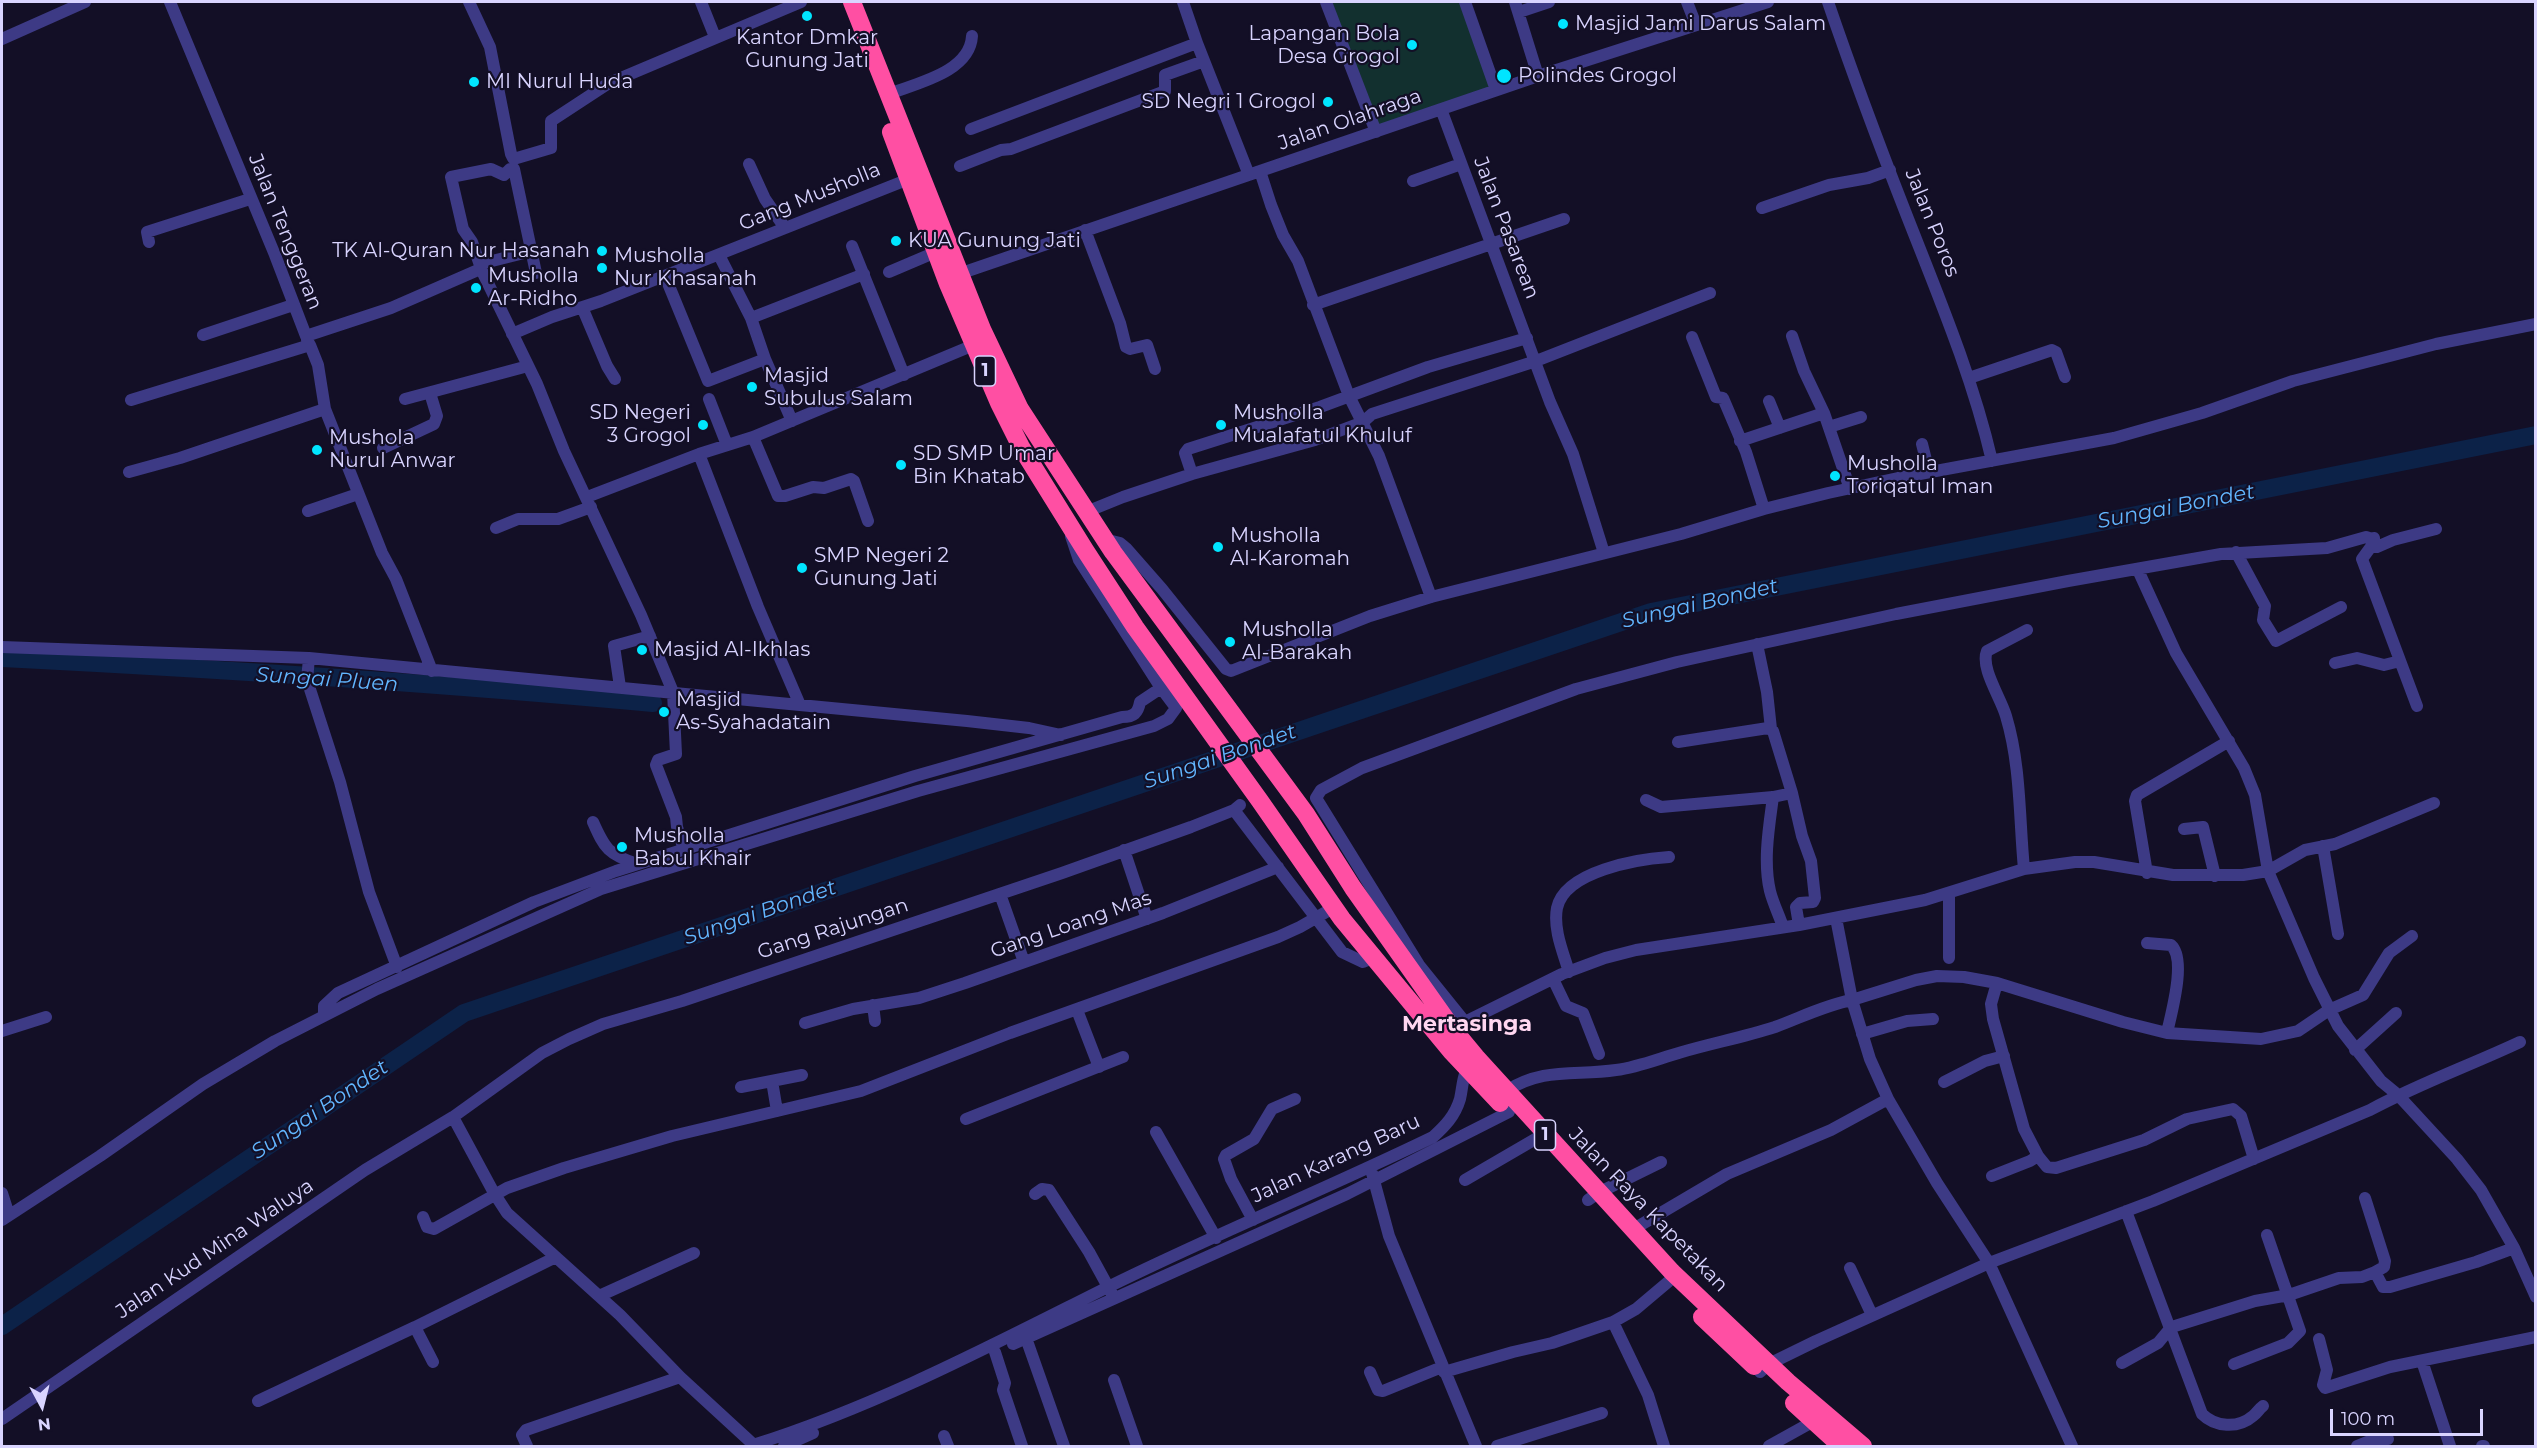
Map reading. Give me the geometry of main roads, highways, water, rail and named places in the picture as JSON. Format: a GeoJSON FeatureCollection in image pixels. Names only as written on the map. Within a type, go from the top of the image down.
{"type":"FeatureCollection","features":[{"type":"Feature","properties":{"kind":"highway","name":"1"},"geometry":{"type":"LineString","coordinates":[[840,2],[914,177],[1021,447],[1135,627],[1333,908],[1373,958],[1471,1063]]}},
{"type":"Feature","properties":{"kind":"highway","name":"1"},"geometry":{"type":"LineString","coordinates":[[852,2],[889,94],[936,252],[953,275]]}},
{"type":"Feature","properties":{"kind":"highway","name":"Jalan Raya Kapetakan"},"geometry":{"type":"LineString","coordinates":[[980,342],[1020,409],[1104,539],[1306,814],[1353,888],[1459,1025],[1471,1063],[1488,1089],[1509,1113],[1539,1137]]}},
{"type":"Feature","properties":{"kind":"highway","name":"Jalan Raya Kapetakan"},"geometry":{"type":"LineString","coordinates":[[1471,1063],[1506,1091],[1539,1137],[1659,1266],[1765,1368],[1814,1421],[1841,1446]]}},
{"type":"Feature","properties":{"kind":"highway","name":"Jalan Raya Kapetakan"},"geometry":{"type":"LineString","coordinates":[[1593,1197],[1632,1230],[1668,1282],[1765,1368],[1863,1446]]}},
{"type":"Feature","properties":{"kind":"waterway","name":"Sungai Bondet"},"geometry":{"type":"LineString","coordinates":[[2,1326],[464,1013],[1651,612],[2536,435]]}},
{"type":"Feature","properties":{"kind":"waterway","name":"Sungai Pluen"},"geometry":{"type":"LineString","coordinates":[[2,658],[328,677],[653,703]]}},
{"type":"Feature","properties":{"kind":"place","name":"Kantor Dmkar Gunung Jati"},"geometry":{"type":"Point","coordinates":[807,16]}},
{"type":"Feature","properties":{"kind":"place","name":"Masjid Jami Darus Salam"},"geometry":{"type":"Point","coordinates":[1563,24]}},
{"type":"Feature","properties":{"kind":"place","name":"Lapangan Bola Desa Grogol"},"geometry":{"type":"Point","coordinates":[1412,45]}},
{"type":"Feature","properties":{"kind":"place","name":"Polindes Grogol"},"geometry":{"type":"Point","coordinates":[1504,76]}},
{"type":"Feature","properties":{"kind":"place","name":"MI Nurul Huda"},"geometry":{"type":"Point","coordinates":[474,82]}},
{"type":"Feature","properties":{"kind":"place","name":"SD Negri 1 Grogol"},"geometry":{"type":"Point","coordinates":[1328,102]}},
{"type":"Feature","properties":{"kind":"place","name":"KUA Gunung Jati"},"geometry":{"type":"Point","coordinates":[896,241]}},
{"type":"Feature","properties":{"kind":"place","name":"TK Al-Quran Nur Hasanah"},"geometry":{"type":"Point","coordinates":[602,251]}},
{"type":"Feature","properties":{"kind":"place","name":"Musholla Nur Khasanah"},"geometry":{"type":"Point","coordinates":[602,268]}},
{"type":"Feature","properties":{"kind":"place","name":"Musholla Ar-Ridho"},"geometry":{"type":"Point","coordinates":[476,288]}},
{"type":"Feature","properties":{"kind":"place","name":"Masjid Subulus Salam"},"geometry":{"type":"Point","coordinates":[752,387]}},
{"type":"Feature","properties":{"kind":"place","name":"SD Negeri 3 Grogol"},"geometry":{"type":"Point","coordinates":[703,425]}},
{"type":"Feature","properties":{"kind":"place","name":"Musholla Mualafatul Khuluf"},"geometry":{"type":"Point","coordinates":[1221,425]}},
{"type":"Feature","properties":{"kind":"place","name":"Mushola Nurul Anwar"},"geometry":{"type":"Point","coordinates":[317,450]}},
{"type":"Feature","properties":{"kind":"place","name":"SD SMP Umar Bin Khatab"},"geometry":{"type":"Point","coordinates":[901,465]}},
{"type":"Feature","properties":{"kind":"place","name":"Musholla Toriqatul Iman"},"geometry":{"type":"Point","coordinates":[1835,476]}},
{"type":"Feature","properties":{"kind":"place","name":"Musholla Al-Karomah"},"geometry":{"type":"Point","coordinates":[1218,547]}},
{"type":"Feature","properties":{"kind":"place","name":"SMP Negeri 2 Gunung Jati"},"geometry":{"type":"Point","coordinates":[802,568]}},
{"type":"Feature","properties":{"kind":"place","name":"Musholla Al-Barakah"},"geometry":{"type":"Point","coordinates":[1230,642]}},
{"type":"Feature","properties":{"kind":"place","name":"Masjid Al-Ikhlas"},"geometry":{"type":"Point","coordinates":[642,650]}},
{"type":"Feature","properties":{"kind":"place","name":"Masjid As-Syahadatain"},"geometry":{"type":"Point","coordinates":[664,712]}},
{"type":"Feature","properties":{"kind":"place","name":"Musholla Babul Khair"},"geometry":{"type":"Point","coordinates":[622,847]}},
{"type":"Feature","properties":{"kind":"district","name":"Mertasinga"},"geometry":{"type":"Point","coordinates":[1467,1025]}}]}
